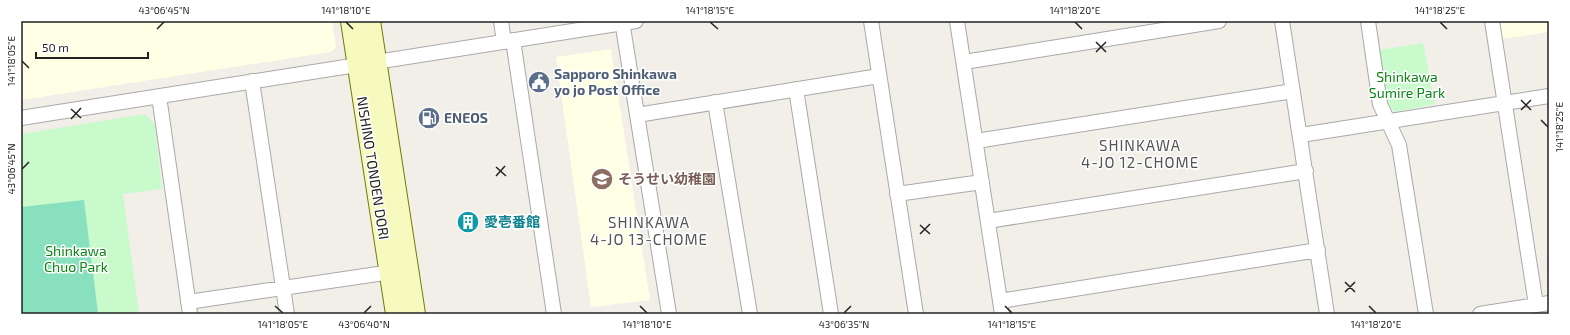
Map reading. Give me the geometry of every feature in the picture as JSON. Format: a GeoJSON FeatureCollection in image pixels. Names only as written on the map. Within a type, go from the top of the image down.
{"type":"FeatureCollection","features":[{"type":"Feature","properties":{"kind":"street","name":"NISHINO TONDEN DORI"},"geometry":{"type":"LineString","coordinates":[[351,21],[367,63],[399,270],[415,314]]}},
{"type":"Feature","properties":{"kind":"street","name":"NISHINO TONDEN DORI"},"geometry":{"type":"LineString","coordinates":[[367,63],[370,21]]}},
{"type":"Feature","properties":{"kind":"street"},"geometry":{"type":"LineString","coordinates":[[500,21],[508,41],[554,314]]}},
{"type":"Feature","properties":{"kind":"street"},"geometry":{"type":"LineString","coordinates":[[21,118],[636,21]]}},
{"type":"Feature","properties":{"kind":"street"},"geometry":{"type":"LineString","coordinates":[[871,21],[915,314]]}},
{"type":"Feature","properties":{"kind":"street"},"geometry":{"type":"LineString","coordinates":[[957,21],[1001,308],[1318,250]]}},
{"type":"Feature","properties":{"kind":"street"},"geometry":{"type":"LineString","coordinates":[[964,62],[1219,21]]}},
{"type":"Feature","properties":{"kind":"street"},"geometry":{"type":"LineString","coordinates":[[1282,21],[1301,135],[1327,314]]}},
{"type":"Feature","properties":{"kind":"street"},"geometry":{"type":"LineString","coordinates":[[1368,21],[1380,104],[1398,145],[1426,314]]}},
{"type":"Feature","properties":{"kind":"street"},"geometry":{"type":"LineString","coordinates":[[1480,314],[1543,304],[1504,103],[1492,21]]}},
{"type":"Feature","properties":{"kind":"street"},"geometry":{"type":"LineString","coordinates":[[622,22],[669,314]]}},
{"type":"Feature","properties":{"kind":"street"},"geometry":{"type":"LineString","coordinates":[[636,114],[879,76]]}},
{"type":"Feature","properties":{"kind":"street"},"geometry":{"type":"LineString","coordinates":[[252,81],[287,314]]}},
{"type":"Feature","properties":{"kind":"street"},"geometry":{"type":"LineString","coordinates":[[796,89],[831,314]]}},
{"type":"Feature","properties":{"kind":"street"},"geometry":{"type":"LineString","coordinates":[[976,141],[1293,91]]}},
{"type":"Feature","properties":{"kind":"street"},"geometry":{"type":"LineString","coordinates":[[159,96],[189,308],[283,288],[399,270]]}},
{"type":"Feature","properties":{"kind":"street"},"geometry":{"type":"LineString","coordinates":[[1301,135],[1549,96]]}},
{"type":"Feature","properties":{"kind":"street"},"geometry":{"type":"LineString","coordinates":[[715,102],[750,314]]}},
{"type":"Feature","properties":{"kind":"street"},"geometry":{"type":"LineString","coordinates":[[988,221],[1306,171]]}},
{"type":"Feature","properties":{"kind":"street"},"geometry":{"type":"LineString","coordinates":[[898,194],[982,182]]}},
{"type":"Feature","properties":{"kind":"street","name":"NISHINO TONDEN DORI"},"geometry":{"type":"LineString","coordinates":[[396,314],[399,270]]}},
{"type":"Feature","properties":{"kind":"shaded area"},"geometry":{"type":"Polygon","coordinates":[[[21,21],[332,21],[336,47],[331,52],[21,100],[21,21]]]}},
{"type":"Feature","properties":{"kind":"shaded area"},"geometry":{"type":"Polygon","coordinates":[[[1499,21],[1549,21],[1549,32],[1502,39],[1499,21]]]}},
{"type":"Feature","properties":{"kind":"shaded area","name":"そうせい幼稚園"},"geometry":{"type":"Polygon","coordinates":[[[611,49],[650,300],[591,307],[556,57],[611,49]]]}},
{"type":"Feature","properties":{"kind":"green space","name":"Shinkawa Sumire Park"},"geometry":{"type":"Polygon","coordinates":[[[1423,43],[1435,104],[1395,112],[1385,100],[1379,50],[1423,43]]]}},
{"type":"Feature","properties":{"kind":"green space","name":"Shinkawa Chuo Park"},"geometry":{"type":"Polygon","coordinates":[[[145,114],[155,125],[162,189],[123,194],[139,314],[21,314],[21,134],[145,114]]]}},
{"type":"Feature","properties":{"kind":"green space"},"geometry":{"type":"Polygon","coordinates":[[[84,200],[98,313],[21,314],[21,207],[84,200]]]}},
{"type":"Feature","properties":{"kind":"place","name":"Sapporo Shinkawa yo jo Post Office"},"geometry":{"type":"Point","coordinates":[539,82]}},
{"type":"Feature","properties":{"kind":"place","name":"ENEOS"},"geometry":{"type":"Point","coordinates":[429,118]}},
{"type":"Feature","properties":{"kind":"place","name":"そうせい幼稚園"},"geometry":{"type":"Point","coordinates":[602,179]}},
{"type":"Feature","properties":{"kind":"place","name":"愛壱番館"},"geometry":{"type":"Point","coordinates":[468,222]}},
{"type":"Feature","properties":{"kind":"district","name":"SHINKAWA 4-JO 12-CHOME"},"geometry":{"type":"Point","coordinates":[1140,154]}},
{"type":"Feature","properties":{"kind":"district","name":"SHINKAWA 4-JO 13-CHOME"},"geometry":{"type":"Point","coordinates":[649,232]}}]}
